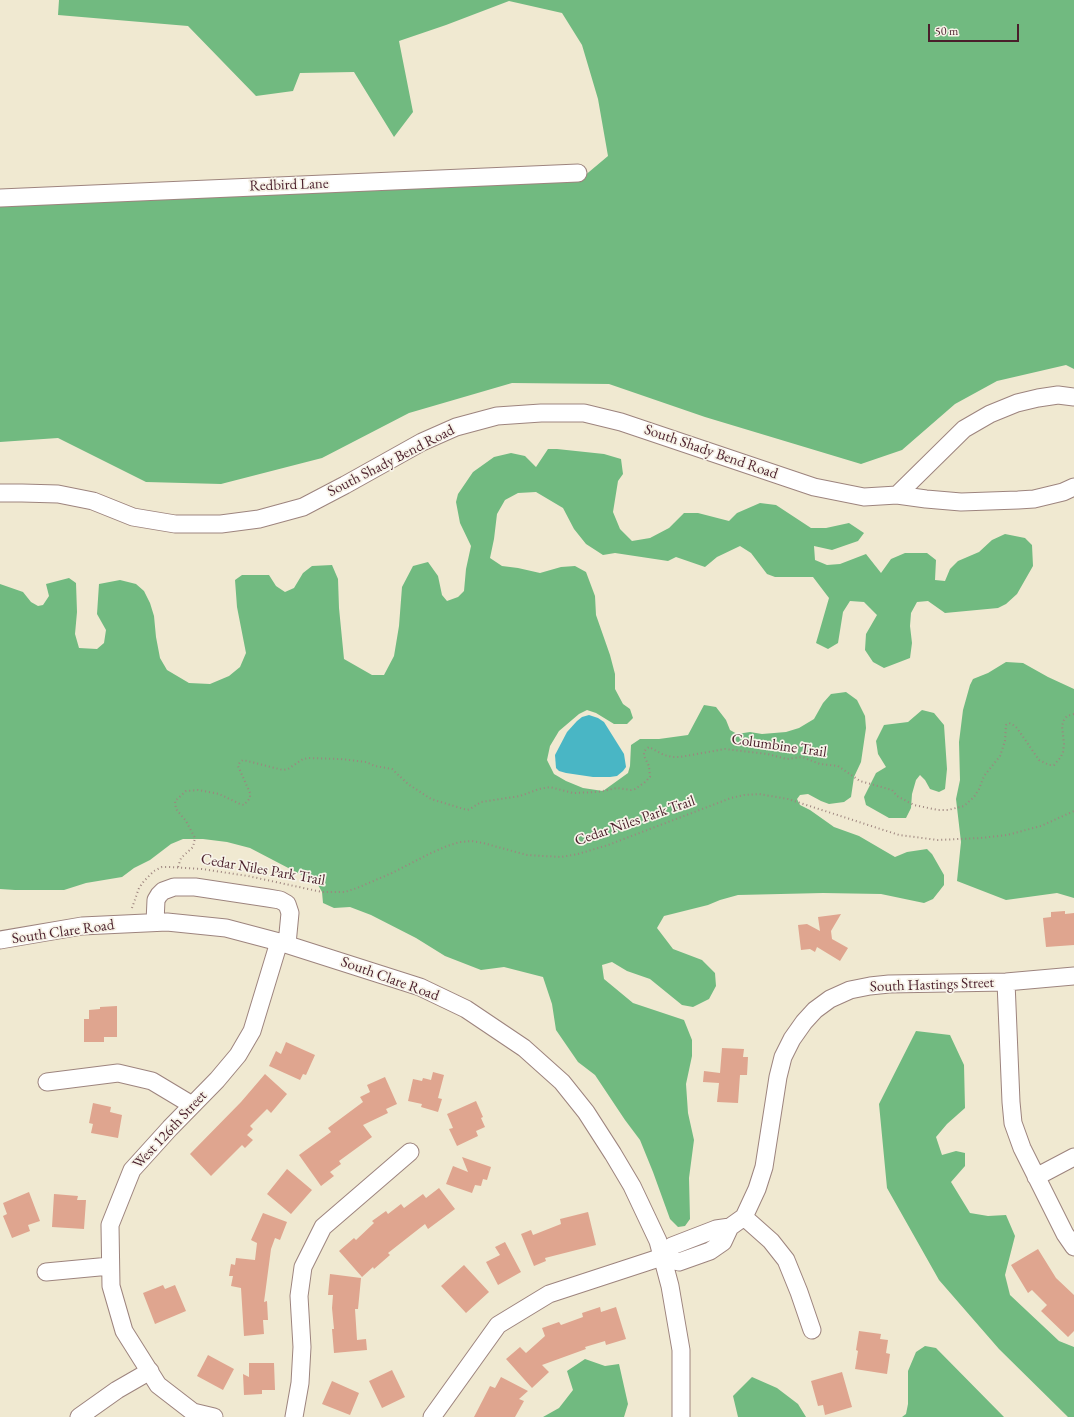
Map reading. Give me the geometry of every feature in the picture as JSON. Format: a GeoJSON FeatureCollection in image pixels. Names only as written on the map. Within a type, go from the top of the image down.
{"type":"FeatureCollection","features":[{"type":"Feature","properties":{"kind":"street","name":"Redbird Lane"},"geometry":{"type":"LineString","coordinates":[[0,198],[578,173]]}},
{"type":"Feature","properties":{"kind":"street"},"geometry":{"type":"LineString","coordinates":[[897,495],[964,429],[990,414],[1018,403],[1038,398],[1058,395],[1074,397]]}},
{"type":"Feature","properties":{"kind":"street","name":"South Shady Bend Road"},"geometry":{"type":"LineString","coordinates":[[0,493],[58,494],[93,501],[133,517],[175,524],[221,524],[259,520],[304,507],[422,442],[456,427],[497,416],[541,413],[584,413],[621,422],[814,487],[864,497],[897,495],[961,502],[1018,500],[1042,497],[1063,492],[1074,487]]}},
{"type":"Feature","properties":{"kind":"street","name":"West 126th Street"},"geometry":{"type":"LineString","coordinates":[[150,1371],[124,1331],[111,1286],[110,1225],[132,1170],[217,1080],[238,1055],[252,1031],[283,943],[290,913],[287,904],[280,900],[195,887],[174,887],[163,891],[159,895],[155,909],[155,922]]}},
{"type":"Feature","properties":{"kind":"street","name":"South Clare Road"},"geometry":{"type":"LineString","coordinates":[[0,940],[82,926],[155,922],[226,928],[283,943],[420,987],[466,1009],[524,1048],[562,1082],[586,1112],[614,1154],[632,1186],[658,1241],[670,1286],[681,1350],[681,1417]]}},
{"type":"Feature","properties":{"kind":"street","name":"South Hastings Street"},"geometry":{"type":"LineString","coordinates":[[432,1417],[498,1325],[549,1294],[662,1257],[672,1246],[716,1229],[730,1227],[744,1217],[757,1189],[764,1167],[778,1077],[783,1058],[792,1039],[815,1010],[830,999],[850,990],[889,984],[1006,982],[1074,976]]}},
{"type":"Feature","properties":{"kind":"street","name":"South Hastings Street"},"geometry":{"type":"LineString","coordinates":[[1006,982],[1013,1123],[1022,1148],[1036,1177],[1074,1247]]}},
{"type":"Feature","properties":{"kind":"street"},"geometry":{"type":"LineString","coordinates":[[47,1082],[118,1073],[152,1081],[192,1105]]}},
{"type":"Feature","properties":{"kind":"street"},"geometry":{"type":"LineString","coordinates":[[294,1417],[300,1383],[302,1347],[299,1296],[303,1267],[323,1227],[410,1152]]}},
{"type":"Feature","properties":{"kind":"street"},"geometry":{"type":"LineString","coordinates":[[1036,1177],[1074,1157]]}},
{"type":"Feature","properties":{"kind":"street"},"geometry":{"type":"LineString","coordinates":[[744,1217],[771,1241],[786,1260],[812,1330]]}},
{"type":"Feature","properties":{"kind":"street"},"geometry":{"type":"LineString","coordinates":[[46,1272],[110,1266]]}},
{"type":"Feature","properties":{"kind":"street"},"geometry":{"type":"LineString","coordinates":[[79,1417],[117,1390],[150,1371],[158,1385],[193,1412],[214,1417]]}},
{"type":"Feature","properties":{"kind":"path","name":"Columbine Trail"},"geometry":{"type":"LineString","coordinates":[[178,867],[181,858],[195,844],[195,838],[188,825],[176,809],[176,801],[186,791],[198,790],[219,794],[244,805],[250,798],[250,793],[238,766],[243,760],[283,770],[288,769],[303,759],[309,758],[342,759],[366,762],[375,766],[392,769],[408,784],[431,799],[467,810],[481,802],[520,796],[539,789],[550,787],[573,793],[598,792],[617,788],[631,790],[644,783],[650,777],[649,766],[644,756],[644,752],[650,747],[664,755],[672,757],[725,749],[767,754],[787,759],[802,758],[820,764],[838,766],[860,781],[892,790],[897,796],[914,805],[938,810],[948,810],[964,806],[974,797],[984,776],[1000,756],[1005,741],[1006,725],[1009,723],[1017,728],[1039,760],[1049,765],[1054,765],[1061,758],[1063,752],[1064,744],[1062,726],[1064,720],[1067,716],[1074,714]]}},
{"type":"Feature","properties":{"kind":"path","name":"Cedar Niles Park Trail"},"geometry":{"type":"LineString","coordinates":[[132,908],[139,888],[149,875],[162,867],[178,867],[248,876],[322,892],[345,892],[392,873],[447,846],[460,842],[472,841],[527,855],[546,857],[578,854],[608,845],[731,798],[744,795],[759,794],[788,799],[898,835],[938,840],[1007,835],[1041,826],[1074,811]]}},
{"type":"Feature","properties":{"kind":"green space"},"geometry":{"type":"Polygon","coordinates":[[[59,0],[1074,0],[1074,369],[1066,365],[997,381],[955,404],[902,450],[861,464],[705,417],[609,384],[512,383],[409,413],[322,458],[221,484],[146,482],[58,438],[0,442],[0,198],[583,177],[608,156],[598,99],[582,45],[562,13],[509,1],[399,41],[413,112],[394,137],[354,72],[300,73],[293,91],[256,96],[188,26],[58,15],[59,0]]]}},
{"type":"Feature","properties":{"kind":"green space"},"geometry":{"type":"Polygon","coordinates":[[[548,449],[604,454],[621,459],[623,474],[618,481],[613,512],[620,529],[632,541],[650,538],[669,528],[684,513],[698,513],[729,521],[737,513],[760,503],[776,505],[811,528],[826,528],[849,523],[864,533],[858,541],[832,550],[814,546],[815,560],[827,565],[840,564],[866,554],[881,573],[891,559],[905,553],[927,553],[936,560],[935,580],[945,581],[950,569],[958,561],[979,552],[992,540],[1005,534],[1025,538],[1032,545],[1033,566],[1017,594],[1006,604],[998,608],[945,613],[928,601],[917,602],[911,613],[910,626],[912,643],[910,658],[884,668],[873,662],[865,650],[866,634],[877,615],[864,602],[850,601],[843,612],[838,643],[828,649],[816,643],[829,598],[813,577],[775,577],[767,574],[751,553],[740,546],[717,557],[705,567],[676,557],[668,561],[615,553],[603,555],[586,544],[574,529],[563,508],[536,492],[518,493],[505,500],[497,514],[490,558],[502,566],[540,573],[561,567],[575,566],[586,572],[595,596],[596,615],[615,674],[615,689],[623,704],[630,709],[633,718],[627,724],[614,724],[596,713],[587,710],[579,714],[559,731],[550,746],[547,760],[554,774],[583,788],[603,791],[628,773],[630,766],[631,745],[640,739],[659,739],[688,735],[704,705],[716,707],[726,720],[730,730],[737,734],[750,732],[762,734],[786,732],[799,728],[814,719],[823,703],[831,694],[846,692],[857,700],[865,716],[866,728],[861,762],[854,777],[851,797],[844,802],[829,804],[808,794],[800,795],[797,799],[800,805],[810,810],[834,827],[859,836],[895,857],[907,852],[927,849],[932,854],[944,875],[944,885],[933,899],[924,903],[881,894],[823,893],[738,895],[708,905],[664,916],[657,928],[673,949],[702,960],[715,973],[716,986],[709,999],[693,1007],[682,1005],[650,979],[627,971],[612,962],[602,965],[604,979],[633,1003],[684,1020],[692,1040],[692,1056],[686,1084],[688,1113],[694,1140],[689,1178],[690,1219],[685,1226],[678,1227],[670,1219],[640,1140],[595,1075],[578,1062],[556,1030],[552,1004],[543,977],[504,967],[481,970],[445,956],[416,938],[371,915],[350,907],[334,908],[323,903],[322,892],[317,883],[250,848],[227,842],[203,839],[183,839],[171,844],[150,860],[134,868],[122,877],[86,883],[64,890],[0,889],[0,584],[23,592],[31,602],[38,606],[43,605],[49,596],[46,584],[69,578],[76,583],[77,612],[75,634],[79,648],[97,649],[104,643],[106,630],[97,614],[99,584],[120,580],[136,584],[144,591],[150,603],[154,616],[160,658],[167,670],[189,683],[210,684],[229,676],[240,667],[246,653],[237,607],[235,580],[242,575],[269,575],[276,586],[285,592],[294,588],[303,573],[312,566],[332,565],[338,579],[344,659],[372,675],[384,675],[394,656],[399,626],[402,587],[413,566],[428,562],[438,576],[442,595],[447,601],[458,597],[464,591],[466,569],[471,546],[460,523],[456,502],[458,494],[473,472],[494,457],[511,453],[525,456],[536,467],[548,449]]]}},
{"type":"Feature","properties":{"kind":"green space"},"geometry":{"type":"Polygon","coordinates":[[[1006,662],[1023,663],[1074,689],[1074,898],[1057,893],[1006,900],[957,881],[961,842],[956,799],[960,780],[959,742],[963,710],[973,679],[988,673],[1006,662]]]}},
{"type":"Feature","properties":{"kind":"green space"},"geometry":{"type":"Polygon","coordinates":[[[922,710],[934,713],[944,725],[947,769],[945,789],[939,792],[930,789],[920,775],[916,780],[912,794],[911,808],[906,818],[889,818],[866,805],[864,797],[876,773],[886,767],[878,754],[876,741],[884,725],[908,722],[922,710]]]}},
{"type":"Feature","properties":{"kind":"green space"},"geometry":{"type":"Polygon","coordinates":[[[916,1031],[950,1035],[964,1065],[965,1108],[947,1124],[936,1137],[942,1155],[956,1151],[965,1153],[965,1166],[951,1182],[970,1213],[988,1216],[1006,1215],[1015,1236],[1005,1275],[1010,1295],[1059,1341],[1074,1347],[1074,1417],[1068,1417],[999,1349],[939,1280],[887,1188],[879,1104],[916,1031]]]}},
{"type":"Feature","properties":{"kind":"green space"},"geometry":{"type":"Polygon","coordinates":[[[925,1346],[936,1348],[1004,1417],[902,1417],[906,1414],[908,1404],[908,1371],[916,1352],[925,1346]]]}},
{"type":"Feature","properties":{"kind":"green space"},"geometry":{"type":"Polygon","coordinates":[[[585,1359],[605,1366],[619,1364],[628,1404],[624,1417],[543,1417],[559,1408],[573,1390],[567,1371],[585,1359]]]}},
{"type":"Feature","properties":{"kind":"green space"},"geometry":{"type":"Polygon","coordinates":[[[752,1377],[777,1388],[798,1404],[806,1417],[738,1417],[733,1396],[752,1377]]]}},
{"type":"Feature","properties":{"kind":"water"},"geometry":{"type":"Polygon","coordinates":[[[589,715],[604,722],[624,754],[626,767],[617,776],[593,777],[566,773],[559,771],[556,768],[555,755],[567,732],[582,717],[589,715]]]}},
{"type":"Feature","properties":{"kind":"building"},"geometry":{"type":"Polygon","coordinates":[[[1065,911],[1065,914],[1074,913],[1074,945],[1046,947],[1043,918],[1051,917],[1051,912],[1065,911]]]}},
{"type":"Feature","properties":{"kind":"building"},"geometry":{"type":"Polygon","coordinates":[[[841,914],[831,931],[832,939],[848,948],[840,961],[817,947],[815,952],[810,949],[801,950],[798,925],[807,924],[820,931],[818,917],[841,914]]]}},
{"type":"Feature","properties":{"kind":"building"},"geometry":{"type":"Polygon","coordinates":[[[117,1006],[117,1037],[104,1037],[104,1042],[84,1042],[84,1019],[89,1019],[89,1010],[100,1009],[100,1007],[117,1006]]]}},
{"type":"Feature","properties":{"kind":"building"},"geometry":{"type":"Polygon","coordinates":[[[286,1042],[315,1055],[306,1075],[303,1074],[300,1080],[269,1066],[276,1051],[281,1054],[286,1042]]]}},
{"type":"Feature","properties":{"kind":"building"},"geometry":{"type":"Polygon","coordinates":[[[722,1048],[744,1049],[743,1057],[748,1057],[747,1075],[740,1075],[738,1103],[717,1102],[719,1083],[703,1082],[704,1071],[720,1073],[722,1048]]]}},
{"type":"Feature","properties":{"kind":"building"},"geometry":{"type":"Polygon","coordinates":[[[433,1072],[444,1075],[438,1098],[442,1099],[438,1112],[421,1107],[422,1104],[408,1101],[413,1079],[422,1081],[423,1078],[431,1080],[433,1072]]]}},
{"type":"Feature","properties":{"kind":"building"},"geometry":{"type":"Polygon","coordinates":[[[265,1074],[287,1094],[271,1113],[267,1109],[250,1126],[253,1129],[247,1135],[253,1140],[245,1148],[242,1145],[211,1176],[190,1154],[241,1102],[265,1074]]]}},
{"type":"Feature","properties":{"kind":"building"},"geometry":{"type":"Polygon","coordinates":[[[385,1077],[397,1104],[386,1109],[388,1113],[363,1125],[372,1137],[339,1161],[341,1164],[330,1172],[334,1176],[321,1186],[299,1155],[331,1132],[328,1128],[363,1102],[360,1097],[370,1092],[367,1085],[385,1077]]]}},
{"type":"Feature","properties":{"kind":"building"},"geometry":{"type":"Polygon","coordinates":[[[476,1101],[483,1117],[481,1118],[485,1127],[476,1131],[478,1136],[457,1146],[449,1129],[453,1128],[447,1114],[476,1101]]]}},
{"type":"Feature","properties":{"kind":"building"},"geometry":{"type":"Polygon","coordinates":[[[93,1103],[111,1107],[110,1112],[122,1115],[118,1138],[91,1133],[93,1124],[89,1123],[93,1103]]]}},
{"type":"Feature","properties":{"kind":"building"},"geometry":{"type":"Polygon","coordinates":[[[462,1157],[491,1167],[487,1180],[483,1179],[481,1186],[475,1185],[472,1193],[446,1184],[453,1166],[468,1172],[462,1157]]]}},
{"type":"Feature","properties":{"kind":"building"},"geometry":{"type":"Polygon","coordinates":[[[287,1169],[312,1190],[291,1214],[267,1194],[287,1169]]]}},
{"type":"Feature","properties":{"kind":"building"},"geometry":{"type":"Polygon","coordinates":[[[439,1188],[455,1209],[428,1229],[425,1224],[388,1253],[390,1255],[362,1277],[339,1251],[354,1238],[356,1240],[374,1223],[372,1221],[386,1211],[388,1214],[401,1204],[404,1208],[423,1194],[426,1198],[439,1188]]]}},
{"type":"Feature","properties":{"kind":"building"},"geometry":{"type":"Polygon","coordinates":[[[29,1192],[40,1221],[28,1225],[30,1231],[12,1238],[3,1216],[7,1214],[3,1203],[29,1192]]]}},
{"type":"Feature","properties":{"kind":"building"},"geometry":{"type":"Polygon","coordinates":[[[54,1194],[78,1196],[77,1200],[86,1200],[84,1229],[52,1227],[54,1194]]]}},
{"type":"Feature","properties":{"kind":"building"},"geometry":{"type":"Polygon","coordinates":[[[588,1212],[596,1245],[545,1258],[546,1261],[534,1266],[521,1234],[531,1230],[533,1235],[561,1224],[560,1219],[588,1212]]]}},
{"type":"Feature","properties":{"kind":"building"},"geometry":{"type":"Polygon","coordinates":[[[263,1213],[287,1222],[280,1240],[275,1238],[271,1249],[264,1302],[267,1301],[268,1320],[263,1320],[264,1334],[244,1336],[241,1288],[231,1286],[233,1276],[229,1276],[231,1264],[235,1265],[236,1258],[255,1260],[257,1243],[251,1240],[263,1213]]]}},
{"type":"Feature","properties":{"kind":"building"},"geometry":{"type":"Polygon","coordinates":[[[505,1242],[521,1272],[498,1285],[486,1262],[500,1255],[495,1247],[505,1242]]]}},
{"type":"Feature","properties":{"kind":"building"},"geometry":{"type":"Polygon","coordinates":[[[1038,1249],[1056,1278],[1074,1295],[1074,1331],[1068,1337],[1041,1311],[1047,1305],[1032,1290],[1028,1293],[1011,1265],[1038,1249]]]}},
{"type":"Feature","properties":{"kind":"building"},"geometry":{"type":"Polygon","coordinates":[[[464,1265],[489,1292],[466,1313],[441,1286],[464,1265]]]}},
{"type":"Feature","properties":{"kind":"building"},"geometry":{"type":"Polygon","coordinates":[[[330,1274],[361,1278],[358,1309],[355,1309],[357,1340],[366,1339],[367,1350],[334,1353],[332,1329],[334,1329],[332,1308],[333,1295],[328,1295],[330,1274]]]}},
{"type":"Feature","properties":{"kind":"building"},"geometry":{"type":"Polygon","coordinates":[[[163,1285],[165,1289],[175,1285],[186,1311],[155,1324],[143,1293],[163,1285]]]}},
{"type":"Feature","properties":{"kind":"building"},"geometry":{"type":"Polygon","coordinates":[[[600,1307],[601,1312],[616,1307],[626,1339],[606,1345],[605,1341],[585,1347],[586,1349],[542,1365],[549,1372],[532,1388],[506,1359],[520,1347],[526,1353],[545,1336],[542,1328],[559,1322],[561,1325],[583,1317],[582,1313],[600,1307]]]}},
{"type":"Feature","properties":{"kind":"building"},"geometry":{"type":"Polygon","coordinates":[[[859,1331],[881,1334],[880,1339],[888,1340],[886,1353],[890,1354],[887,1374],[855,1369],[859,1331]]]}},
{"type":"Feature","properties":{"kind":"building"},"geometry":{"type":"Polygon","coordinates":[[[208,1355],[234,1369],[223,1390],[197,1376],[208,1355]]]}},
{"type":"Feature","properties":{"kind":"building"},"geometry":{"type":"Polygon","coordinates":[[[249,1363],[274,1363],[275,1390],[262,1390],[262,1394],[244,1395],[243,1374],[249,1377],[249,1363]]]}},
{"type":"Feature","properties":{"kind":"building"},"geometry":{"type":"Polygon","coordinates":[[[392,1370],[405,1397],[382,1408],[369,1381],[392,1370]]]}},
{"type":"Feature","properties":{"kind":"building"},"geometry":{"type":"Polygon","coordinates":[[[842,1372],[852,1407],[825,1415],[823,1405],[818,1406],[811,1381],[842,1372]]]}},
{"type":"Feature","properties":{"kind":"building"},"geometry":{"type":"Polygon","coordinates":[[[501,1377],[528,1391],[519,1399],[524,1401],[515,1417],[474,1417],[490,1386],[495,1388],[501,1377]]]}},
{"type":"Feature","properties":{"kind":"building"},"geometry":{"type":"Polygon","coordinates":[[[332,1381],[359,1393],[350,1415],[322,1404],[332,1381]]]}}]}
